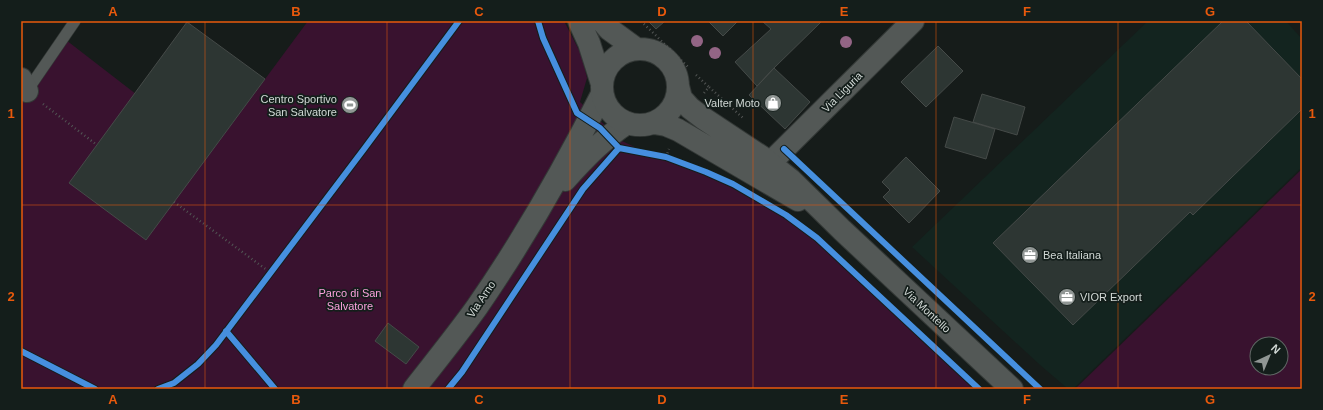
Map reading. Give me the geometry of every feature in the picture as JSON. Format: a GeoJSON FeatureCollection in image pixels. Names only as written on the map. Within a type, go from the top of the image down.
{"type":"FeatureCollection","features":[{"type":"Feature","properties":{"kind":"street"},"geometry":{"type":"LineString","coordinates":[[579,21],[589,43],[607,107],[615,117],[627,123],[640,125],[654,123],[670,111],[676,99],[678,86],[676,73],[671,63],[661,54],[648,49],[635,48],[622,52],[614,58],[606,68],[602,88]]}},
{"type":"Feature","properties":{"kind":"street"},"geometry":{"type":"LineString","coordinates":[[602,21],[609,29],[635,48]]}},
{"type":"Feature","properties":{"kind":"street","name":"Via Liguria"},"geometry":{"type":"LineString","coordinates":[[770,163],[913,21]]}},
{"type":"Feature","properties":{"kind":"street","name":"Via Montello"},"geometry":{"type":"LineString","coordinates":[[678,86],[682,98],[690,108],[770,163],[791,180],[842,230],[1012,389]]}},
{"type":"Feature","properties":{"kind":"street","name":"Via Arno"},"geometry":{"type":"LineString","coordinates":[[414,389],[477,307],[542,204],[602,88]]}},
{"type":"Feature","properties":{"kind":"street","name":"Via Arno"},"geometry":{"type":"LineString","coordinates":[[542,204],[590,153],[627,123]]}},
{"type":"Feature","properties":{"kind":"street","name":"Via Montello"},"geometry":{"type":"LineString","coordinates":[[654,123],[666,125],[678,130],[795,198],[842,230]]}},
{"type":"Feature","properties":{"kind":"street","name":"Via Montello"},"geometry":{"type":"LineString","coordinates":[[678,130],[719,141],[748,159],[761,165],[770,163]]}},
{"type":"Feature","properties":{"kind":"lane"},"geometry":{"type":"LineString","coordinates":[[24,85],[74,21]]}},
{"type":"Feature","properties":{"kind":"path"},"geometry":{"type":"LineString","coordinates":[[641,21],[709,87]]}},
{"type":"Feature","properties":{"kind":"path"},"geometry":{"type":"LineString","coordinates":[[24,85],[50,110],[97,145]]}},
{"type":"Feature","properties":{"kind":"path"},"geometry":{"type":"LineString","coordinates":[[658,155],[673,159]]}},
{"type":"Feature","properties":{"kind":"path"},"geometry":{"type":"LineString","coordinates":[[174,202],[271,273]]}},
{"type":"Feature","properties":{"kind":"path"},"geometry":{"type":"LineString","coordinates":[[267,278],[276,266]]}},
{"type":"Feature","properties":{"kind":"shaded area"},"geometry":{"type":"Polygon","coordinates":[[[1148,21],[1286,21],[1302,39],[1302,167],[1073,389],[1068,389],[912,247],[1148,21]]]}},
{"type":"Feature","properties":{"kind":"green space","name":"Parco di San Salvatore"},"geometry":{"type":"Polygon","coordinates":[[[308,21],[564,21],[582,56],[587,78],[580,102],[622,141],[639,149],[678,158],[732,181],[787,213],[818,236],[983,389],[21,389],[21,98],[66,40],[211,152],[308,21]]]}},
{"type":"Feature","properties":{"kind":"green space"},"geometry":{"type":"Polygon","coordinates":[[[1302,169],[1302,389],[1075,389],[1302,169]]]}},
{"type":"Feature","properties":{"kind":"building"},"geometry":{"type":"Polygon","coordinates":[[[648,21],[665,21],[656,29],[648,21]]]}},
{"type":"Feature","properties":{"kind":"building"},"geometry":{"type":"Polygon","coordinates":[[[708,21],[736,21],[737,22],[723,36],[708,21]]]}},
{"type":"Feature","properties":{"kind":"building"},"geometry":{"type":"Polygon","coordinates":[[[762,21],[822,21],[757,86],[735,62],[771,29],[762,21]]]}},
{"type":"Feature","properties":{"kind":"building"},"geometry":{"type":"Polygon","coordinates":[[[1223,21],[1246,21],[1302,79],[1302,109],[1193,215],[1190,212],[1073,325],[993,243],[1223,21]]]}},
{"type":"Feature","properties":{"kind":"building"},"geometry":{"type":"Polygon","coordinates":[[[187,22],[265,79],[146,240],[69,183],[187,22]]]}},
{"type":"Feature","properties":{"kind":"building"},"geometry":{"type":"Polygon","coordinates":[[[938,46],[963,71],[926,107],[901,82],[938,46]]]}},
{"type":"Feature","properties":{"kind":"building"},"geometry":{"type":"Polygon","coordinates":[[[774,68],[810,102],[785,129],[749,95],[774,68]]]}},
{"type":"Feature","properties":{"kind":"building"},"geometry":{"type":"Polygon","coordinates":[[[982,94],[1025,107],[1017,135],[973,122],[982,94]]]}},
{"type":"Feature","properties":{"kind":"building"},"geometry":{"type":"Polygon","coordinates":[[[954,117],[995,129],[986,159],[945,147],[954,117]]]}},
{"type":"Feature","properties":{"kind":"building"},"geometry":{"type":"Polygon","coordinates":[[[906,157],[940,191],[909,223],[883,197],[890,190],[882,182],[906,157]]]}},
{"type":"Feature","properties":{"kind":"building"},"geometry":{"type":"Polygon","coordinates":[[[388,323],[419,347],[406,364],[375,341],[388,323]]]}},
{"type":"Feature","properties":{"kind":"cycle path"},"geometry":{"type":"LineString","coordinates":[[158,389],[174,383],[198,364],[216,345],[459,21]]}},
{"type":"Feature","properties":{"kind":"cycle path"},"geometry":{"type":"LineString","coordinates":[[538,21],[543,38],[577,113],[600,128],[619,148],[666,157],[706,172],[733,184],[786,215],[817,238],[979,389]]}},
{"type":"Feature","properties":{"kind":"cycle path"},"geometry":{"type":"LineString","coordinates":[[448,389],[462,372],[583,189],[619,148]]}},
{"type":"Feature","properties":{"kind":"cycle path"},"geometry":{"type":"LineString","coordinates":[[784,149],[1040,389]]}},
{"type":"Feature","properties":{"kind":"cycle path"},"geometry":{"type":"LineString","coordinates":[[226,331],[275,389]]}},
{"type":"Feature","properties":{"kind":"cycle path"},"geometry":{"type":"LineString","coordinates":[[21,351],[95,389]]}},
{"type":"Feature","properties":{"kind":"place","name":"Valter Moto"},"geometry":{"type":"Point","coordinates":[773,103]}},
{"type":"Feature","properties":{"kind":"place","name":"Centro Sportivo San Salvatore"},"geometry":{"type":"Point","coordinates":[350,105]}},
{"type":"Feature","properties":{"kind":"place","name":"Bea Italiana"},"geometry":{"type":"Point","coordinates":[1030,255]}},
{"type":"Feature","properties":{"kind":"place","name":"VIOR Export"},"geometry":{"type":"Point","coordinates":[1067,297]}}]}
